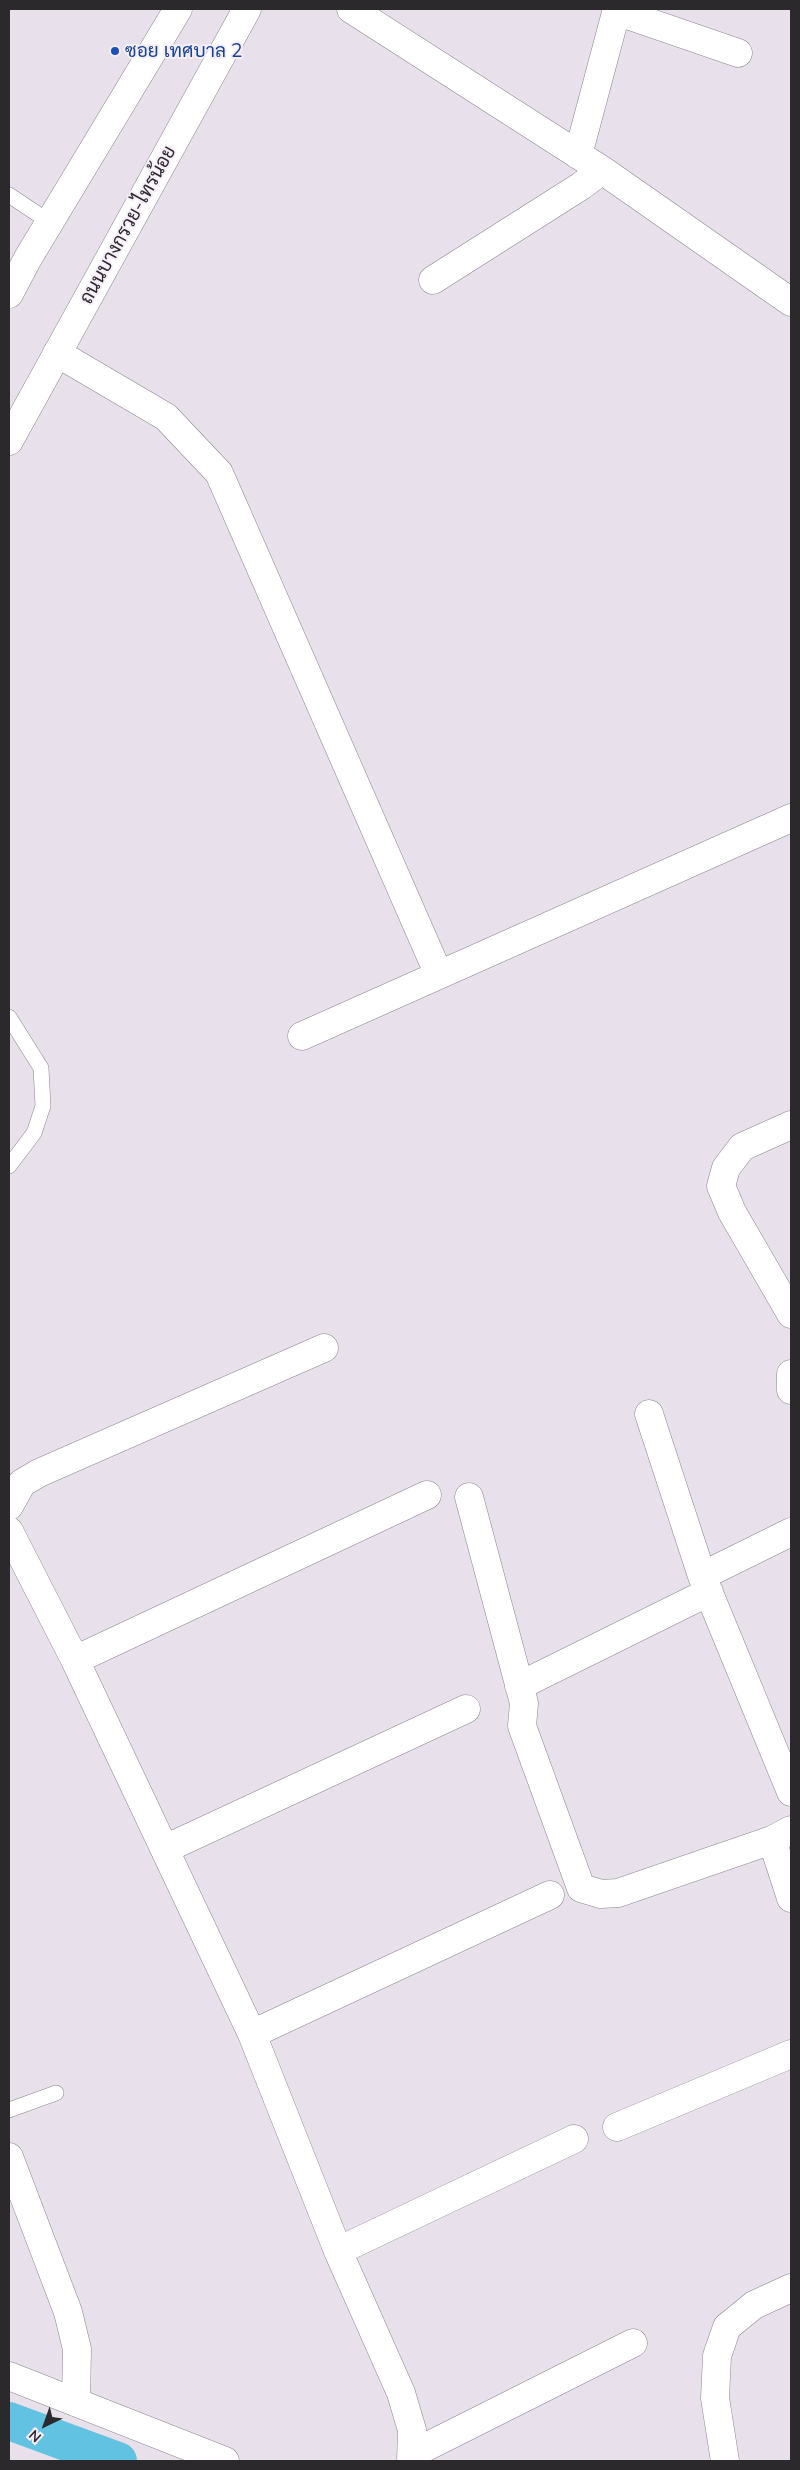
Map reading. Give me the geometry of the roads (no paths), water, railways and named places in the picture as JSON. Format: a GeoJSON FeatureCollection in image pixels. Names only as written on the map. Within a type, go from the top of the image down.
{"type":"FeatureCollection","features":[{"type":"Feature","properties":{"kind":"street"},"geometry":{"type":"LineString","coordinates":[[9,294],[28,258],[51,223],[178,9]]}},
{"type":"Feature","properties":{"kind":"street","name":"ถนนบางกรวย-ไทรน้อย"},"geometry":{"type":"LineString","coordinates":[[9,441],[247,9]]}},
{"type":"Feature","properties":{"kind":"street"},"geometry":{"type":"LineString","coordinates":[[351,9],[578,154],[791,302]]}},
{"type":"Feature","properties":{"kind":"street"},"geometry":{"type":"LineString","coordinates":[[578,154],[617,10],[738,53]]}},
{"type":"Feature","properties":{"kind":"street"},"geometry":{"type":"LineString","coordinates":[[432,280],[581,186],[602,170]]}},
{"type":"Feature","properties":{"kind":"street"},"geometry":{"type":"LineString","coordinates":[[57,353],[166,417],[218,473],[439,975]]}},
{"type":"Feature","properties":{"kind":"street"},"geometry":{"type":"LineString","coordinates":[[302,1036],[791,818]]}},
{"type":"Feature","properties":{"kind":"street"},"geometry":{"type":"LineString","coordinates":[[791,1125],[742,1147],[726,1168],[721,1186],[732,1212],[791,1314]]}},
{"type":"Feature","properties":{"kind":"street"},"geometry":{"type":"LineString","coordinates":[[9,1506],[22,1482],[39,1473],[324,1348]]}},
{"type":"Feature","properties":{"kind":"street"},"geometry":{"type":"LineString","coordinates":[[791,1374],[791,1390]]}},
{"type":"Feature","properties":{"kind":"street"},"geometry":{"type":"LineString","coordinates":[[649,1414],[705,1584],[791,1792]]}},
{"type":"Feature","properties":{"kind":"street"},"geometry":{"type":"LineString","coordinates":[[75,1660],[427,1495]]}},
{"type":"Feature","properties":{"kind":"street"},"geometry":{"type":"LineString","coordinates":[[469,1497],[524,1703],[522,1726],[581,1888],[600,1894],[618,1893],[782,1835],[791,1898]]}},
{"type":"Feature","properties":{"kind":"street"},"geometry":{"type":"LineString","coordinates":[[9,1532],[75,1660],[252,2034],[338,2251],[402,2393],[412,2430],[412,2458],[633,2343]]}},
{"type":"Feature","properties":{"kind":"street"},"geometry":{"type":"LineString","coordinates":[[519,1686],[705,1584],[791,1532]]}},
{"type":"Feature","properties":{"kind":"street"},"geometry":{"type":"LineString","coordinates":[[165,1849],[466,1709]]}},
{"type":"Feature","properties":{"kind":"street"},"geometry":{"type":"LineString","coordinates":[[252,2034],[550,1895]]}},
{"type":"Feature","properties":{"kind":"street"},"geometry":{"type":"LineString","coordinates":[[617,2127],[791,2054]]}},
{"type":"Feature","properties":{"kind":"street"},"geometry":{"type":"LineString","coordinates":[[338,2251],[574,2140]]}},
{"type":"Feature","properties":{"kind":"street"},"geometry":{"type":"LineString","coordinates":[[9,2158],[68,2312],[77,2349],[76,2402]]}},
{"type":"Feature","properties":{"kind":"street"},"geometry":{"type":"LineString","coordinates":[[725,2461],[715,2398],[717,2356],[727,2327],[754,2305],[791,2288]]}},
{"type":"Feature","properties":{"kind":"street"},"geometry":{"type":"LineString","coordinates":[[9,2376],[225,2461]]}},
{"type":"Feature","properties":{"kind":"lane"},"geometry":{"type":"LineString","coordinates":[[9,194],[51,223]]}},
{"type":"Feature","properties":{"kind":"lane"},"geometry":{"type":"LineString","coordinates":[[9,1017],[41,1068],[43,1106],[34,1133],[9,1166]]}},
{"type":"Feature","properties":{"kind":"lane"},"geometry":{"type":"LineString","coordinates":[[9,2110],[56,2093]]}},
{"type":"Feature","properties":{"kind":"waterway"},"geometry":{"type":"LineString","coordinates":[[9,2421],[118,2461]]}},
{"type":"Feature","properties":{"kind":"place","name":"ซอย เทศบาล 2"},"geometry":{"type":"Point","coordinates":[115,51]}}]}
